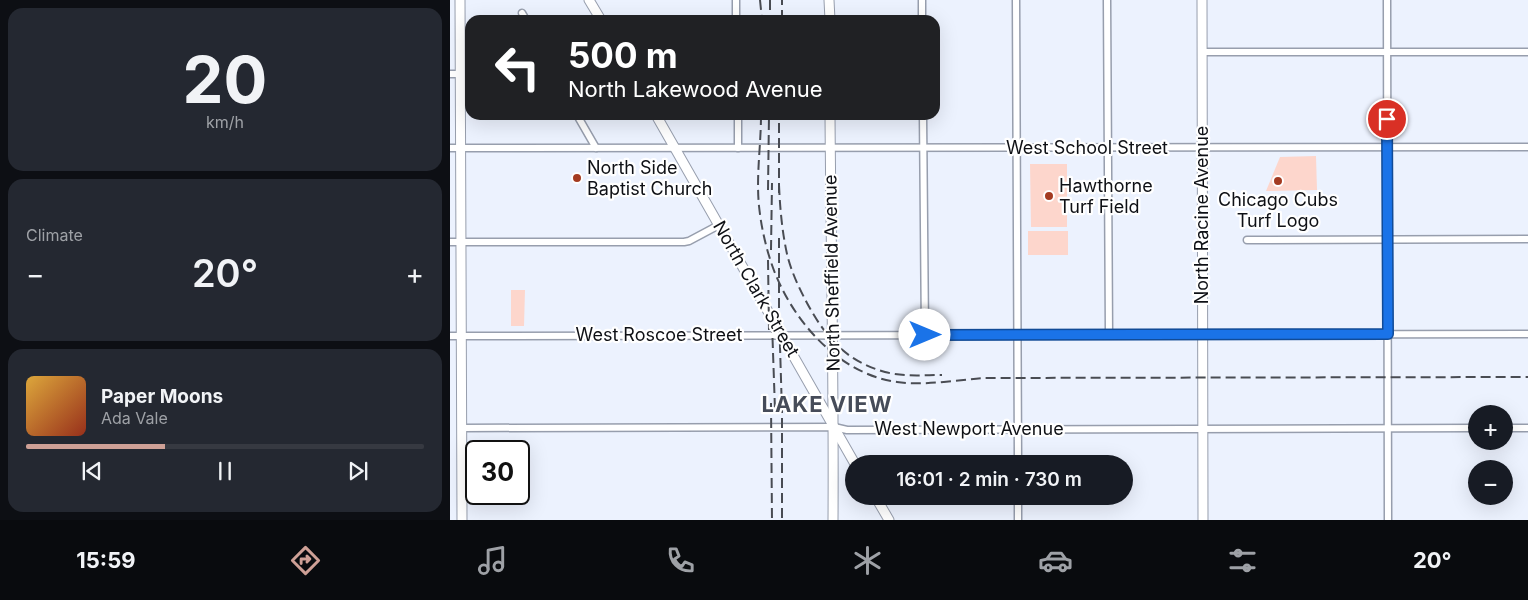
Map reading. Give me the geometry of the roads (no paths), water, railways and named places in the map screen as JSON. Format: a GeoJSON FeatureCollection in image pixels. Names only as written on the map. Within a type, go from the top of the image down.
{"type":"FeatureCollection","features":[{"type":"Feature","properties":{"kind":"main road"},"geometry":{"type":"LineString","coordinates":[[460,0],[462,520]]}},
{"type":"Feature","properties":{"kind":"main road"},"geometry":{"type":"LineString","coordinates":[[589,0],[598,15]]}},
{"type":"Feature","properties":{"kind":"main road"},"geometry":{"type":"LineString","coordinates":[[830,0],[830,15]]}},
{"type":"Feature","properties":{"kind":"main road","name":"North Racine Avenue"},"geometry":{"type":"LineString","coordinates":[[1202,0],[1203,520]]}},
{"type":"Feature","properties":{"kind":"main road","name":"North Clark Street"},"geometry":{"type":"LineString","coordinates":[[659,120],[850,455]]}},
{"type":"Feature","properties":{"kind":"main road","name":"North Sheffield Avenue"},"geometry":{"type":"LineString","coordinates":[[830,120],[834,520]]}},
{"type":"Feature","properties":{"kind":"main road"},"geometry":{"type":"LineString","coordinates":[[880,505],[889,520]]}},
{"type":"Feature","properties":{"kind":"street"},"geometry":{"type":"LineString","coordinates":[[736,0],[736,15]]}},
{"type":"Feature","properties":{"kind":"street"},"geometry":{"type":"LineString","coordinates":[[922,0],[922,15]]}},
{"type":"Feature","properties":{"kind":"street"},"geometry":{"type":"LineString","coordinates":[[1016,0],[1018,455]]}},
{"type":"Feature","properties":{"kind":"street"},"geometry":{"type":"LineString","coordinates":[[1107,0],[1109,335]]}},
{"type":"Feature","properties":{"kind":"street"},"geometry":{"type":"LineString","coordinates":[[1387,0],[1388,520]]}},
{"type":"Feature","properties":{"kind":"street"},"geometry":{"type":"LineString","coordinates":[[1202,52],[1528,52]]}},
{"type":"Feature","properties":{"kind":"street"},"geometry":{"type":"LineString","coordinates":[[450,74],[460,74]]}},
{"type":"Feature","properties":{"kind":"street"},"geometry":{"type":"LineString","coordinates":[[580,120],[596,148]]}},
{"type":"Feature","properties":{"kind":"street"},"geometry":{"type":"LineString","coordinates":[[738,120],[738,148]]}},
{"type":"Feature","properties":{"kind":"street"},"geometry":{"type":"LineString","coordinates":[[923,120],[925,335]]}},
{"type":"Feature","properties":{"kind":"street","name":"West School Street"},"geometry":{"type":"LineString","coordinates":[[450,148],[1528,147]]}},
{"type":"Feature","properties":{"kind":"street"},"geometry":{"type":"LineString","coordinates":[[450,242],[684,242],[719,225]]}},
{"type":"Feature","properties":{"kind":"street"},"geometry":{"type":"LineString","coordinates":[[1247,240],[1528,239]]}},
{"type":"Feature","properties":{"kind":"street","name":"West Roscoe Street"},"geometry":{"type":"LineString","coordinates":[[450,336],[1528,334]]}},
{"type":"Feature","properties":{"kind":"street","name":"West Newport Avenue"},"geometry":{"type":"LineString","coordinates":[[462,428],[834,427],[847,430],[1468,428]]}},
{"type":"Feature","properties":{"kind":"street"},"geometry":{"type":"LineString","coordinates":[[1513,428],[1528,428]]}},
{"type":"Feature","properties":{"kind":"street"},"geometry":{"type":"LineString","coordinates":[[1018,505],[1018,520]]}},
{"type":"Feature","properties":{"kind":"railway"},"geometry":{"type":"LineString","coordinates":[[760,0],[762,15]]}},
{"type":"Feature","properties":{"kind":"railway"},"geometry":{"type":"LineString","coordinates":[[770,0],[770,15]]}},
{"type":"Feature","properties":{"kind":"railway"},"geometry":{"type":"LineString","coordinates":[[782,0],[782,15]]}},
{"type":"Feature","properties":{"kind":"railway"},"geometry":{"type":"LineString","coordinates":[[761,120],[759,206],[767,248],[779,283],[790,303],[818,340],[855,368],[875,377],[908,383],[984,378],[1528,377]]}},
{"type":"Feature","properties":{"kind":"railway"},"geometry":{"type":"LineString","coordinates":[[768,190],[769,120]]}},
{"type":"Feature","properties":{"kind":"railway"},"geometry":{"type":"LineString","coordinates":[[779,120],[779,193]]}},
{"type":"Feature","properties":{"kind":"railway"},"geometry":{"type":"LineString","coordinates":[[771,250],[772,183]]}},
{"type":"Feature","properties":{"kind":"railway"},"geometry":{"type":"LineString","coordinates":[[779,185],[783,228],[791,267],[814,316],[830,337],[848,355],[859,362],[885,372],[906,375],[942,375]]}},
{"type":"Feature","properties":{"kind":"railway"},"geometry":{"type":"LineString","coordinates":[[779,238],[782,520]]}},
{"type":"Feature","properties":{"kind":"railway"},"geometry":{"type":"LineString","coordinates":[[768,260],[769,330]]}},
{"type":"Feature","properties":{"kind":"railway"},"geometry":{"type":"LineString","coordinates":[[772,323],[775,410]]}},
{"type":"Feature","properties":{"kind":"railway"},"geometry":{"type":"LineString","coordinates":[[771,403],[772,520]]}},
{"type":"Feature","properties":{"kind":"place","name":"North Side Baptist Church"},"geometry":{"type":"Point","coordinates":[577,178]}},
{"type":"Feature","properties":{"kind":"place","name":"Chicago Cubs Turf Logo"},"geometry":{"type":"Point","coordinates":[1278,181]}},
{"type":"Feature","properties":{"kind":"place","name":"Hawthorne Turf Field"},"geometry":{"type":"Point","coordinates":[1049,196]}},
{"type":"Feature","properties":{"kind":"district","name":"LAKE VIEW"},"geometry":{"type":"Point","coordinates":[827,404]}}]}
